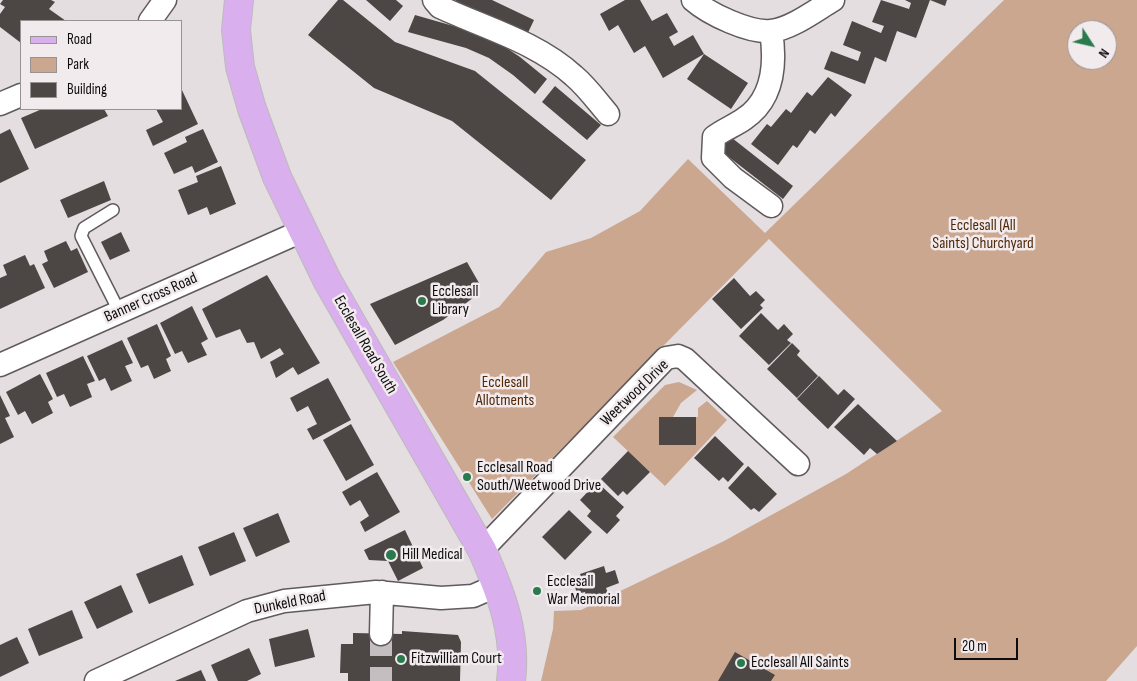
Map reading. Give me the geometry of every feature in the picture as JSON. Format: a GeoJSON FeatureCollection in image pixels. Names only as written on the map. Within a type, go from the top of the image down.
{"type":"FeatureCollection","features":[{"type":"Feature","properties":{"kind":"main road","name":"Ecclesall Road South"},"geometry":{"type":"LineString","coordinates":[[240,0],[236,30],[240,67],[252,109],[277,177],[327,280],[482,550],[498,585],[508,620],[514,658],[511,681]]}},
{"type":"Feature","properties":{"kind":"street"},"geometry":{"type":"LineString","coordinates":[[151,20],[165,0]]}},
{"type":"Feature","properties":{"kind":"street"},"geometry":{"type":"LineString","coordinates":[[434,0],[440,7],[520,40],[546,57],[574,76],[608,114]]}},
{"type":"Feature","properties":{"kind":"street"},"geometry":{"type":"LineString","coordinates":[[693,0],[738,26],[771,31],[800,20],[834,0]]}},
{"type":"Feature","properties":{"kind":"street"},"geometry":{"type":"LineString","coordinates":[[771,31],[774,56],[771,82],[759,104],[745,119],[714,137],[713,158],[733,178],[771,206]]}},
{"type":"Feature","properties":{"kind":"street"},"geometry":{"type":"LineString","coordinates":[[0,104],[20,95]]}},
{"type":"Feature","properties":{"kind":"street","name":"Banner Cross Road"},"geometry":{"type":"LineString","coordinates":[[0,365],[302,231]]}},
{"type":"Feature","properties":{"kind":"street","name":"Weetwood Drive"},"geometry":{"type":"LineString","coordinates":[[482,550],[666,358],[678,356],[685,359],[798,464]]}},
{"type":"Feature","properties":{"kind":"street","name":"Dunkeld Road"},"geometry":{"type":"LineString","coordinates":[[96,681],[247,611],[284,600],[382,592],[441,598],[473,596],[498,585]]}},
{"type":"Feature","properties":{"kind":"street"},"geometry":{"type":"LineString","coordinates":[[381,634],[382,592]]}},
{"type":"Feature","properties":{"kind":"lane"},"geometry":{"type":"LineString","coordinates":[[112,210],[84,228],[81,236],[119,311]]}},
{"type":"Feature","properties":{"kind":"green space","name":"Ecclesall (All Saints) Churchyard"},"geometry":{"type":"Polygon","coordinates":[[[1004,0],[1137,0],[1137,646],[1106,681],[541,681],[553,629],[554,611],[581,610],[724,541],[846,474],[942,411],[769,239],[492,519],[393,362],[499,307],[546,252],[591,238],[640,211],[688,159],[765,233],[1004,0]]]}},
{"type":"Feature","properties":{"kind":"green space"},"geometry":{"type":"Polygon","coordinates":[[[679,382],[697,390],[681,403],[673,417],[698,417],[698,408],[707,401],[727,420],[665,486],[613,437],[665,385],[679,382]]]}},
{"type":"Feature","properties":{"kind":"building"},"geometry":{"type":"Polygon","coordinates":[[[3,0],[51,0],[55,2],[49,9],[65,20],[20,20],[20,42],[0,27],[0,14],[5,7],[0,4],[3,0]]]}},
{"type":"Feature","properties":{"kind":"building"},"geometry":{"type":"Polygon","coordinates":[[[338,0],[343,0],[395,42],[475,71],[586,160],[551,200],[452,121],[374,88],[308,35],[338,0]]]}},
{"type":"Feature","properties":{"kind":"building"},"geometry":{"type":"Polygon","coordinates":[[[366,0],[396,0],[403,6],[390,21],[366,0]]]}},
{"type":"Feature","properties":{"kind":"building"},"geometry":{"type":"Polygon","coordinates":[[[456,0],[492,0],[534,20],[526,37],[455,3],[456,0]]]}},
{"type":"Feature","properties":{"kind":"building"},"geometry":{"type":"Polygon","coordinates":[[[625,0],[640,0],[652,21],[667,13],[678,32],[669,37],[674,46],[693,35],[704,54],[663,78],[645,46],[634,53],[618,25],[609,31],[600,14],[625,0]]]}},
{"type":"Feature","properties":{"kind":"building"},"geometry":{"type":"Polygon","coordinates":[[[881,0],[909,9],[911,3],[905,0],[930,0],[916,38],[897,31],[886,62],[875,57],[865,84],[824,69],[831,51],[858,61],[861,52],[843,45],[852,21],[881,33],[884,26],[872,22],[881,0]]]}},
{"type":"Feature","properties":{"kind":"building"},"geometry":{"type":"Polygon","coordinates":[[[930,0],[947,0],[945,6],[930,0]]]}},
{"type":"Feature","properties":{"kind":"building"},"geometry":{"type":"Polygon","coordinates":[[[415,15],[471,31],[499,43],[547,79],[535,94],[489,58],[466,48],[408,32],[415,15]]]}},
{"type":"Feature","properties":{"kind":"building"},"geometry":{"type":"Polygon","coordinates":[[[704,54],[748,83],[731,109],[687,79],[704,54]]]}},
{"type":"Feature","properties":{"kind":"building"},"geometry":{"type":"Polygon","coordinates":[[[828,77],[852,95],[835,117],[831,113],[815,134],[810,130],[797,148],[793,145],[778,165],[751,144],[767,124],[771,127],[786,109],[791,113],[807,92],[812,96],[828,77]]]}},
{"type":"Feature","properties":{"kind":"building"},"geometry":{"type":"Polygon","coordinates":[[[555,86],[601,125],[587,140],[542,102],[555,86]]]}},
{"type":"Feature","properties":{"kind":"building"},"geometry":{"type":"Polygon","coordinates":[[[182,90],[198,124],[153,146],[146,130],[163,122],[157,110],[182,110],[182,90]]]}},
{"type":"Feature","properties":{"kind":"building"},"geometry":{"type":"Polygon","coordinates":[[[40,110],[105,110],[108,116],[35,149],[21,118],[40,110]]]}},
{"type":"Feature","properties":{"kind":"building"},"geometry":{"type":"Polygon","coordinates":[[[10,129],[29,169],[0,183],[0,134],[10,129]]]}},
{"type":"Feature","properties":{"kind":"building"},"geometry":{"type":"Polygon","coordinates":[[[203,129],[218,162],[195,173],[192,166],[174,174],[164,153],[187,142],[185,137],[203,129]]]}},
{"type":"Feature","properties":{"kind":"building"},"geometry":{"type":"Polygon","coordinates":[[[727,134],[793,186],[783,199],[716,147],[727,134]]]}},
{"type":"Feature","properties":{"kind":"building"},"geometry":{"type":"Polygon","coordinates":[[[221,166],[236,204],[210,215],[207,207],[188,215],[178,190],[198,182],[196,176],[221,166]]]}},
{"type":"Feature","properties":{"kind":"building"},"geometry":{"type":"Polygon","coordinates":[[[104,181],[111,200],[68,218],[60,200],[104,181]]]}},
{"type":"Feature","properties":{"kind":"building"},"geometry":{"type":"Polygon","coordinates":[[[121,232],[130,251],[110,260],[101,242],[121,232]]]}},
{"type":"Feature","properties":{"kind":"building"},"geometry":{"type":"Polygon","coordinates":[[[66,241],[71,251],[77,248],[88,272],[54,288],[42,264],[48,261],[44,251],[66,241]]]}},
{"type":"Feature","properties":{"kind":"building"},"geometry":{"type":"Polygon","coordinates":[[[25,255],[30,266],[34,264],[45,288],[0,309],[0,278],[7,275],[3,265],[25,255]]]}},
{"type":"Feature","properties":{"kind":"building","name":"Ecclesall Library"},"geometry":{"type":"Polygon","coordinates":[[[467,262],[479,283],[473,287],[477,295],[443,320],[395,345],[370,304],[467,262]]]}},
{"type":"Feature","properties":{"kind":"building"},"geometry":{"type":"Polygon","coordinates":[[[267,275],[320,363],[298,375],[293,367],[276,378],[270,362],[284,354],[280,348],[261,359],[254,342],[247,343],[240,329],[216,338],[202,309],[267,275]]]}},
{"type":"Feature","properties":{"kind":"building"},"geometry":{"type":"Polygon","coordinates":[[[734,278],[750,296],[756,291],[765,300],[760,305],[763,308],[741,329],[712,299],[734,278]]]}},
{"type":"Feature","properties":{"kind":"building"},"geometry":{"type":"Polygon","coordinates":[[[192,306],[208,339],[201,343],[207,355],[188,363],[182,351],[175,354],[160,323],[192,306]]]}},
{"type":"Feature","properties":{"kind":"building"},"geometry":{"type":"Polygon","coordinates":[[[761,313],[778,330],[784,324],[793,334],[787,340],[791,343],[769,365],[739,336],[761,313]]]}},
{"type":"Feature","properties":{"kind":"building"},"geometry":{"type":"Polygon","coordinates":[[[157,324],[171,356],[166,359],[171,371],[154,379],[148,365],[141,368],[127,338],[157,324]]]}},
{"type":"Feature","properties":{"kind":"building"},"geometry":{"type":"Polygon","coordinates":[[[122,340],[133,363],[125,366],[132,381],[111,391],[105,378],[99,381],[87,356],[122,340]]]}},
{"type":"Feature","properties":{"kind":"building"},"geometry":{"type":"Polygon","coordinates":[[[792,343],[800,351],[797,355],[818,376],[797,398],[767,369],[792,343]]]}},
{"type":"Feature","properties":{"kind":"building"},"geometry":{"type":"Polygon","coordinates":[[[83,356],[95,381],[87,384],[92,397],[70,407],[64,394],[57,397],[46,373],[83,356]]]}},
{"type":"Feature","properties":{"kind":"building"},"geometry":{"type":"Polygon","coordinates":[[[40,374],[53,399],[48,402],[53,413],[32,424],[25,411],[18,415],[6,392],[40,374]]]}},
{"type":"Feature","properties":{"kind":"building"},"geometry":{"type":"Polygon","coordinates":[[[819,376],[838,395],[844,389],[855,399],[828,429],[797,399],[819,376]]]}},
{"type":"Feature","properties":{"kind":"building"},"geometry":{"type":"Polygon","coordinates":[[[328,378],[351,420],[313,440],[307,429],[317,424],[308,406],[297,412],[290,398],[328,378]]]}},
{"type":"Feature","properties":{"kind":"building"},"geometry":{"type":"Polygon","coordinates":[[[0,395],[10,416],[5,418],[14,437],[0,444],[0,395]]]}},
{"type":"Feature","properties":{"kind":"building"},"geometry":{"type":"Polygon","coordinates":[[[858,404],[897,441],[877,454],[870,448],[864,455],[834,427],[858,404]]]}},
{"type":"Feature","properties":{"kind":"building"},"geometry":{"type":"Polygon","coordinates":[[[659,417],[696,417],[696,445],[659,445],[659,417]]]}},
{"type":"Feature","properties":{"kind":"building"},"geometry":{"type":"Polygon","coordinates":[[[351,424],[374,465],[346,481],[323,440],[351,424]]]}},
{"type":"Feature","properties":{"kind":"building"},"geometry":{"type":"Polygon","coordinates":[[[715,436],[744,464],[728,482],[723,477],[719,481],[694,458],[715,436]]]}},
{"type":"Feature","properties":{"kind":"building"},"geometry":{"type":"Polygon","coordinates":[[[628,451],[650,472],[627,495],[623,491],[618,496],[601,479],[628,451]]]}},
{"type":"Feature","properties":{"kind":"building"},"geometry":{"type":"Polygon","coordinates":[[[748,466],[777,494],[759,512],[754,508],[751,510],[728,488],[748,466]]]}},
{"type":"Feature","properties":{"kind":"building"},"geometry":{"type":"Polygon","coordinates":[[[377,472],[400,512],[365,532],[360,522],[369,516],[360,500],[350,506],[342,492],[377,472]]]}},
{"type":"Feature","properties":{"kind":"building"},"geometry":{"type":"Polygon","coordinates":[[[597,482],[624,507],[616,516],[620,520],[607,534],[587,516],[591,511],[580,500],[597,482]]]}},
{"type":"Feature","properties":{"kind":"building"},"geometry":{"type":"Polygon","coordinates":[[[569,510],[592,532],[565,560],[542,537],[569,510]]]}},
{"type":"Feature","properties":{"kind":"building"},"geometry":{"type":"Polygon","coordinates":[[[278,513],[290,542],[256,557],[243,528],[278,513]]]}},
{"type":"Feature","properties":{"kind":"building","name":"Hill Medical"},"geometry":{"type":"Polygon","coordinates":[[[405,530],[423,568],[398,581],[388,561],[369,560],[364,550],[405,530]]]}},
{"type":"Feature","properties":{"kind":"building"},"geometry":{"type":"Polygon","coordinates":[[[234,532],[246,561],[210,576],[198,547],[234,532]]]}},
{"type":"Feature","properties":{"kind":"building"},"geometry":{"type":"Polygon","coordinates":[[[182,555],[194,585],[149,604],[136,574],[182,555]]]}},
{"type":"Feature","properties":{"kind":"building"},"geometry":{"type":"Polygon","coordinates":[[[604,566],[606,573],[615,570],[619,583],[606,588],[608,593],[587,600],[585,592],[577,594],[574,583],[582,580],[580,574],[604,566]]]}},
{"type":"Feature","properties":{"kind":"building"},"geometry":{"type":"Polygon","coordinates":[[[121,585],[133,612],[97,629],[84,602],[121,585]]]}},
{"type":"Feature","properties":{"kind":"building"},"geometry":{"type":"Polygon","coordinates":[[[72,610],[83,638],[39,656],[28,629],[72,610]]]}},
{"type":"Feature","properties":{"kind":"building"},"geometry":{"type":"Polygon","coordinates":[[[308,629],[315,657],[275,667],[269,639],[308,629]]]}},
{"type":"Feature","properties":{"kind":"building","name":"Fitzwilliam Court"},"geometry":{"type":"Polygon","coordinates":[[[402,631],[458,635],[461,642],[460,681],[348,681],[348,673],[340,673],[341,644],[353,644],[353,633],[402,634],[402,631]]]}},
{"type":"Feature","properties":{"kind":"building"},"geometry":{"type":"Polygon","coordinates":[[[17,637],[29,663],[0,677],[0,645],[17,637]]]}},
{"type":"Feature","properties":{"kind":"building"},"geometry":{"type":"Polygon","coordinates":[[[249,648],[261,674],[247,681],[218,681],[211,665],[249,648]]]}},
{"type":"Feature","properties":{"kind":"building","name":"Ecclesall All Saints"},"geometry":{"type":"Polygon","coordinates":[[[735,652],[775,675],[771,681],[718,681],[735,652]]]}},
{"type":"Feature","properties":{"kind":"building"},"geometry":{"type":"Polygon","coordinates":[[[201,670],[206,681],[175,681],[201,670]]]}},
{"type":"Feature","properties":{"kind":"tunnel"},"geometry":{"type":"LineString","coordinates":[[381,634],[381,681]]}},
{"type":"Feature","properties":{"kind":"place","name":"Ecclesall Library"},"geometry":{"type":"Point","coordinates":[422,301]}},
{"type":"Feature","properties":{"kind":"place","name":"Ecclesall Road South/Weetwood Drive"},"geometry":{"type":"Point","coordinates":[467,477]}},
{"type":"Feature","properties":{"kind":"place","name":"Hill Medical"},"geometry":{"type":"Point","coordinates":[391,555]}},
{"type":"Feature","properties":{"kind":"place","name":"Ecclesall War Memorial"},"geometry":{"type":"Point","coordinates":[537,591]}},
{"type":"Feature","properties":{"kind":"place","name":"Fitzwilliam Court"},"geometry":{"type":"Point","coordinates":[401,659]}},
{"type":"Feature","properties":{"kind":"place","name":"Ecclesall All Saints"},"geometry":{"type":"Point","coordinates":[741,663]}},
{"type":"Feature","properties":{"kind":"park label","name":"Ecclesall Allotments"},"geometry":{"type":"Point","coordinates":[505,392]}}]}
